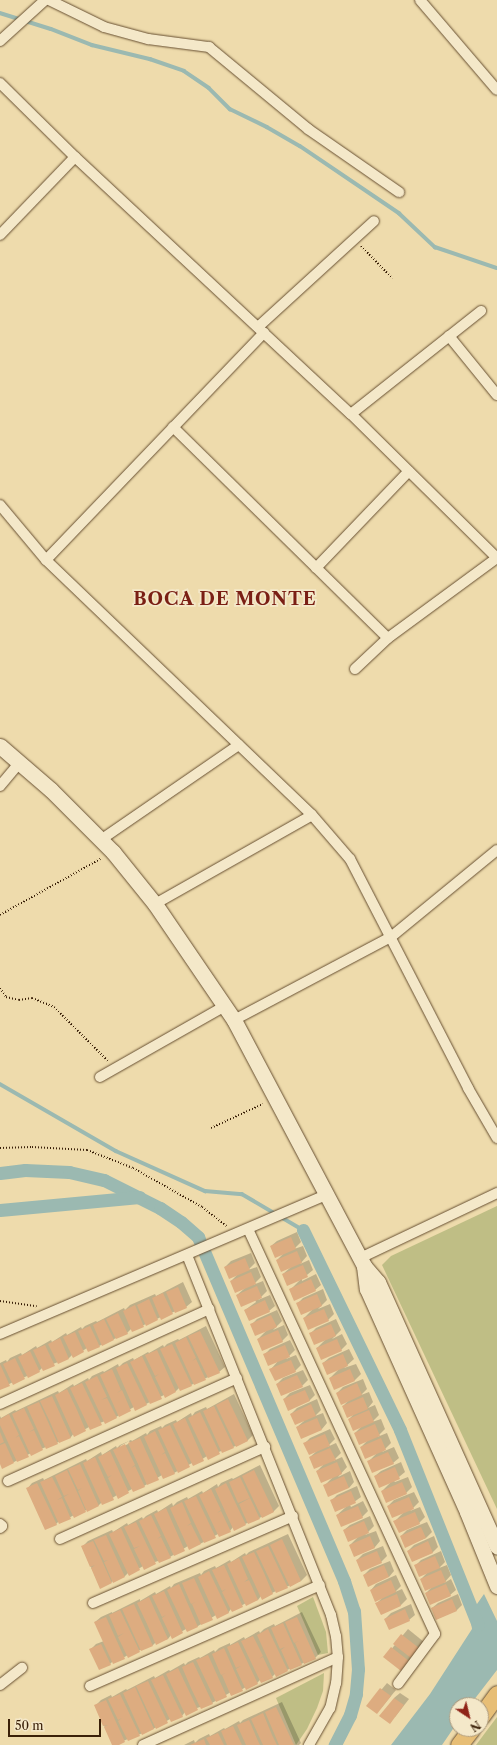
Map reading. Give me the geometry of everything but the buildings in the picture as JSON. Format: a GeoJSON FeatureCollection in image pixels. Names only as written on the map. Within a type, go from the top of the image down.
{"type":"FeatureCollection","features":[{"type":"Feature","properties":{"kind":"main road"},"geometry":{"type":"LineString","coordinates":[[0,746],[51,790],[114,852],[155,904],[234,1020],[362,1262],[378,1282],[497,1547]]}},
{"type":"Feature","properties":{"kind":"main road"},"geometry":{"type":"LineString","coordinates":[[362,1262],[367,1289],[467,1512],[497,1586]]}},
{"type":"Feature","properties":{"kind":"main road"},"geometry":{"type":"LineString","coordinates":[[489,1705],[497,1694]]}},
{"type":"Feature","properties":{"kind":"street"},"geometry":{"type":"LineString","coordinates":[[1,36],[28,16],[45,0]]}},
{"type":"Feature","properties":{"kind":"street"},"geometry":{"type":"LineString","coordinates":[[49,0],[104,26],[126,33],[148,39],[209,47],[308,130],[399,192]]}},
{"type":"Feature","properties":{"kind":"street"},"geometry":{"type":"LineString","coordinates":[[420,0],[497,90]]}},
{"type":"Feature","properties":{"kind":"street"},"geometry":{"type":"LineString","coordinates":[[0,83],[75,157],[351,414],[497,558],[388,638],[355,670]]}},
{"type":"Feature","properties":{"kind":"street"},"geometry":{"type":"LineString","coordinates":[[0,235],[75,157]]}},
{"type":"Feature","properties":{"kind":"street"},"geometry":{"type":"LineString","coordinates":[[46,560],[174,427],[261,330],[374,221]]}},
{"type":"Feature","properties":{"kind":"street"},"geometry":{"type":"LineString","coordinates":[[351,414],[481,311]]}},
{"type":"Feature","properties":{"kind":"street"},"geometry":{"type":"LineString","coordinates":[[448,336],[497,395]]}},
{"type":"Feature","properties":{"kind":"street"},"geometry":{"type":"LineString","coordinates":[[174,427],[388,638]]}},
{"type":"Feature","properties":{"kind":"street"},"geometry":{"type":"LineString","coordinates":[[316,568],[409,471]]}},
{"type":"Feature","properties":{"kind":"street"},"geometry":{"type":"LineString","coordinates":[[0,505],[46,560],[312,815],[350,859],[468,1088],[497,1138]]}},
{"type":"Feature","properties":{"kind":"street"},"geometry":{"type":"LineString","coordinates":[[102,840],[239,745]]}},
{"type":"Feature","properties":{"kind":"street"},"geometry":{"type":"LineString","coordinates":[[0,786],[19,763]]}},
{"type":"Feature","properties":{"kind":"street"},"geometry":{"type":"LineString","coordinates":[[155,904],[312,815]]}},
{"type":"Feature","properties":{"kind":"street"},"geometry":{"type":"LineString","coordinates":[[234,1020],[391,937],[497,850]]}},
{"type":"Feature","properties":{"kind":"street"},"geometry":{"type":"LineString","coordinates":[[100,1077],[225,1006]]}},
{"type":"Feature","properties":{"kind":"street"},"geometry":{"type":"LineString","coordinates":[[362,1262],[497,1193]]}},
{"type":"Feature","properties":{"kind":"street"},"geometry":{"type":"LineString","coordinates":[[0,1334],[326,1195]]}},
{"type":"Feature","properties":{"kind":"street"},"geometry":{"type":"LineString","coordinates":[[248,1229],[435,1634],[398,1684]]}},
{"type":"Feature","properties":{"kind":"street"},"geometry":{"type":"LineString","coordinates":[[188,1255],[293,1516],[331,1615],[336,1636],[338,1657],[336,1683],[330,1708],[309,1745]]}},
{"type":"Feature","properties":{"kind":"street"},"geometry":{"type":"LineString","coordinates":[[0,1404],[209,1310]]}},
{"type":"Feature","properties":{"kind":"street"},"geometry":{"type":"LineString","coordinates":[[8,1481],[237,1378]]}},
{"type":"Feature","properties":{"kind":"street"},"geometry":{"type":"LineString","coordinates":[[60,1539],[264,1446]]}},
{"type":"Feature","properties":{"kind":"street"},"geometry":{"type":"LineString","coordinates":[[93,1603],[293,1516]]}},
{"type":"Feature","properties":{"kind":"street"},"geometry":{"type":"LineString","coordinates":[[0,1524],[2,1526],[0,1528]]}},
{"type":"Feature","properties":{"kind":"street"},"geometry":{"type":"LineString","coordinates":[[90,1686],[320,1584]]}},
{"type":"Feature","properties":{"kind":"street"},"geometry":{"type":"LineString","coordinates":[[143,1745],[338,1657]]}},
{"type":"Feature","properties":{"kind":"street"},"geometry":{"type":"LineString","coordinates":[[0,1685],[22,1668]]}},
{"type":"Feature","properties":{"kind":"path"},"geometry":{"type":"LineString","coordinates":[[355,239],[392,278]]}},
{"type":"Feature","properties":{"kind":"path"},"geometry":{"type":"LineString","coordinates":[[0,914],[114,852]]}},
{"type":"Feature","properties":{"kind":"path"},"geometry":{"type":"LineString","coordinates":[[0,988],[6,997],[19,1000],[32,998],[54,1007],[115,1068]]}},
{"type":"Feature","properties":{"kind":"path"},"geometry":{"type":"LineString","coordinates":[[211,1128],[276,1099]]}},
{"type":"Feature","properties":{"kind":"path"},"geometry":{"type":"LineString","coordinates":[[0,1148],[32,1147],[87,1150],[133,1168],[202,1207],[232,1236]]}},
{"type":"Feature","properties":{"kind":"path"},"geometry":{"type":"LineString","coordinates":[[0,1301],[38,1306]]}},
{"type":"Feature","properties":{"kind":"shaded area"},"geometry":{"type":"Polygon","coordinates":[[[497,1206],[497,1509],[382,1265],[391,1256],[497,1206]]]}},
{"type":"Feature","properties":{"kind":"shaded area"},"geometry":{"type":"Polygon","coordinates":[[[313,1597],[326,1632],[328,1653],[318,1655],[297,1606],[313,1597]]]}},
{"type":"Feature","properties":{"kind":"shaded area"},"geometry":{"type":"Polygon","coordinates":[[[324,1673],[323,1691],[317,1708],[307,1729],[296,1745],[276,1698],[324,1673]]]}},
{"type":"Feature","properties":{"kind":"shaded area"},"geometry":{"type":"Polygon","coordinates":[[[497,1717],[497,1745],[476,1745],[482,1737],[489,1737],[489,1728],[497,1717]]]}},
{"type":"Feature","properties":{"kind":"water"},"geometry":{"type":"Polygon","coordinates":[[[484,1594],[497,1621],[497,1670],[476,1697],[449,1697],[449,1735],[442,1745],[391,1745],[430,1694],[472,1629],[470,1614],[484,1594]]]}},
{"type":"Feature","properties":{"kind":"waterway"},"geometry":{"type":"LineString","coordinates":[[0,13],[51,29],[92,45],[150,59],[184,71],[209,88],[230,109],[267,127],[300,146],[399,213],[435,247],[497,268]]}},
{"type":"Feature","properties":{"kind":"waterway"},"geometry":{"type":"LineString","coordinates":[[0,1084],[116,1151],[205,1191],[242,1194],[303,1230]]}},
{"type":"Feature","properties":{"kind":"waterway"},"geometry":{"type":"LineString","coordinates":[[0,1173],[25,1170],[69,1172],[104,1180],[160,1208],[181,1222],[198,1237],[344,1581],[354,1611],[358,1669],[356,1694],[350,1715],[335,1745]]}},
{"type":"Feature","properties":{"kind":"waterway"},"geometry":{"type":"LineString","coordinates":[[0,1210],[139,1197]]}},
{"type":"Feature","properties":{"kind":"waterway"},"geometry":{"type":"LineString","coordinates":[[303,1230],[400,1430],[478,1625]]}},
{"type":"Feature","properties":{"kind":"district","name":"BOCA DE MONTE"},"geometry":{"type":"Point","coordinates":[225,599]}}]}
